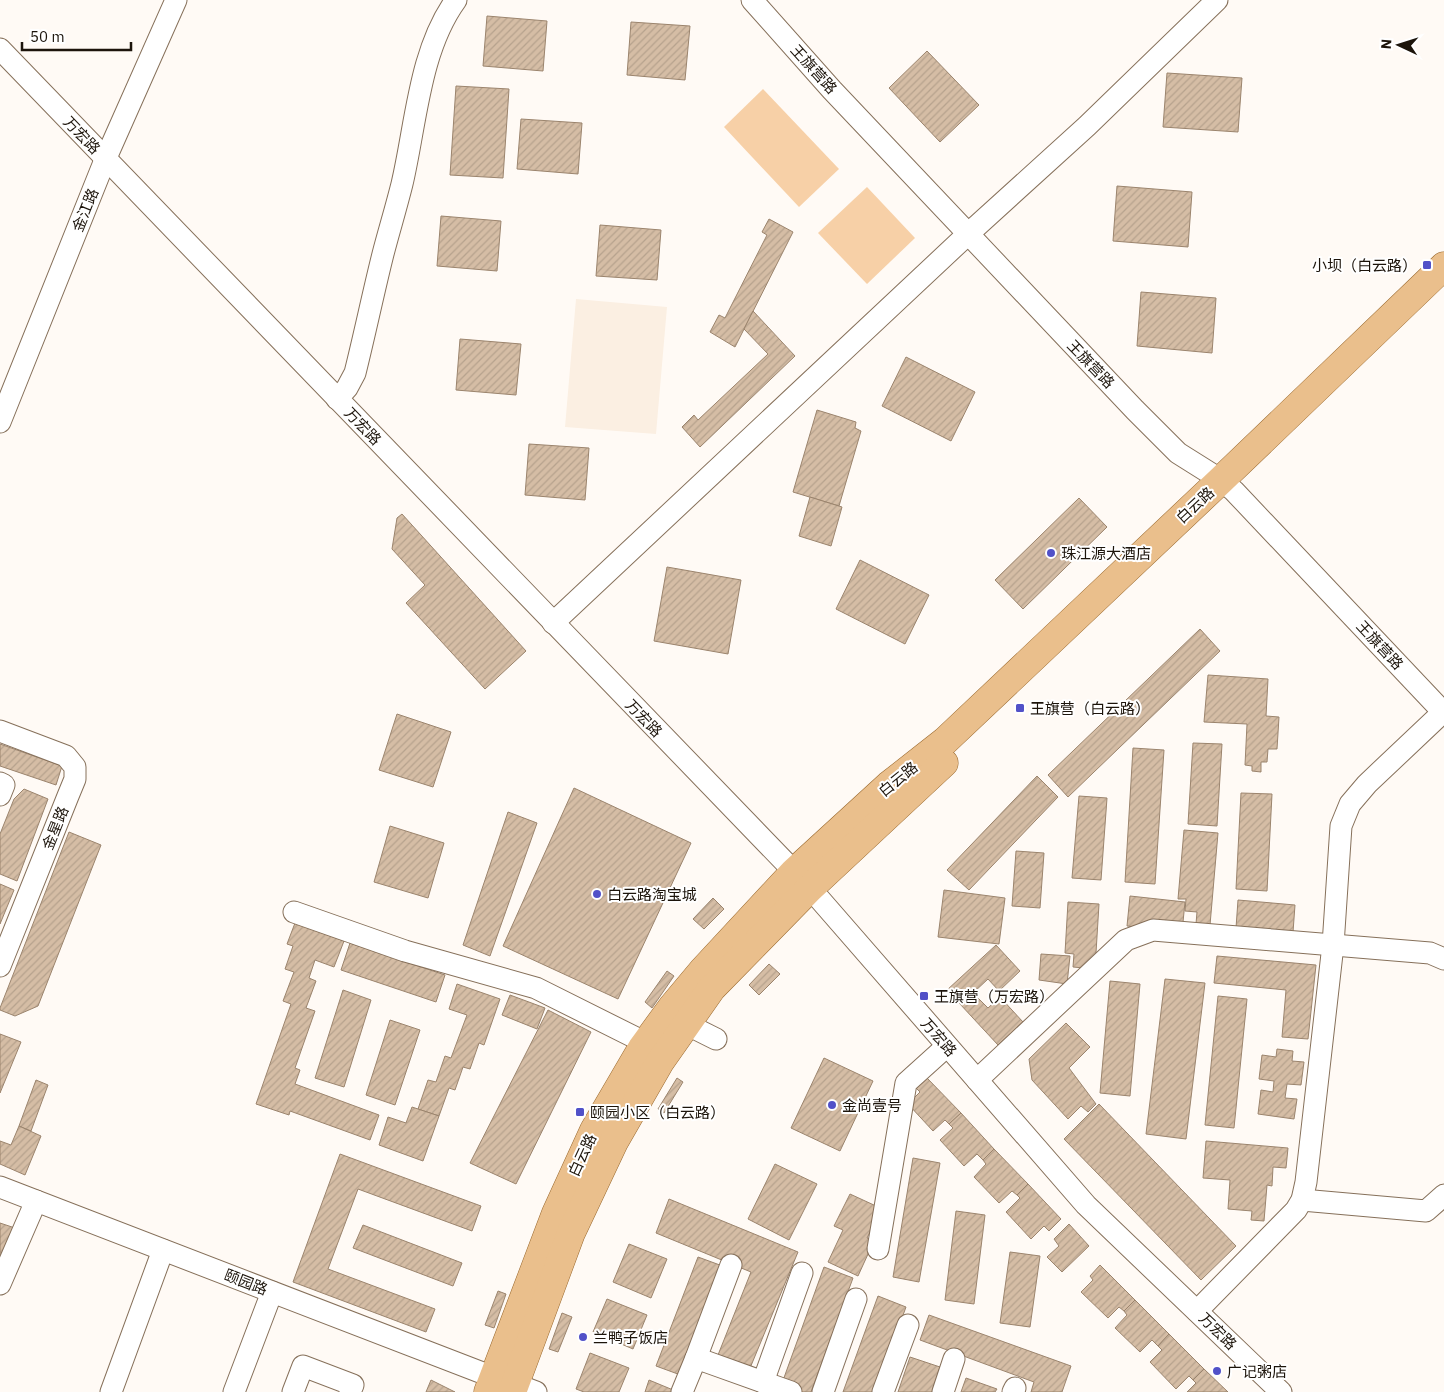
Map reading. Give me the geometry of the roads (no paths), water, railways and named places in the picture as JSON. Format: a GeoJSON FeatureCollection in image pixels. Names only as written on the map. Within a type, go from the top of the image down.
{"type":"FeatureCollection","features":[{"type":"Feature","properties":{"kind":"main road","name":"白云路"},"geometry":{"type":"LineString","coordinates":[[1227,485],[1444,266]]}},
{"type":"Feature","properties":{"kind":"main road","name":"白云路"},"geometry":{"type":"LineString","coordinates":[[509,1387],[571,1233],[614,1142],[660,1062],[712,988],[802,880],[889,785],[945,742],[1444,289]]}},
{"type":"Feature","properties":{"kind":"main road","name":"白云路"},"geometry":{"type":"LineString","coordinates":[[509,1387],[556,1213],[594,1130],[646,1043],[672,1007],[703,970],[802,880]]}},
{"type":"Feature","properties":{"kind":"street","name":"金江路"},"geometry":{"type":"LineString","coordinates":[[0,422],[105,160],[176,0]]}},
{"type":"Feature","properties":{"kind":"street"},"geometry":{"type":"LineString","coordinates":[[337,399],[347,388],[355,373],[402,184],[416,109],[433,44],[445,16],[456,0]]}},
{"type":"Feature","properties":{"kind":"street","name":"王旗营路"},"geometry":{"type":"LineString","coordinates":[[752,0],[832,90],[1135,410],[1178,453],[1227,485],[1444,712]]}},
{"type":"Feature","properties":{"kind":"street"},"geometry":{"type":"LineString","coordinates":[[553,623],[968,234],[1087,126],[1217,0]]}},
{"type":"Feature","properties":{"kind":"street","name":"万宏路"},"geometry":{"type":"LineString","coordinates":[[0,49],[105,160],[802,880],[1086,1205],[1281,1392]]}},
{"type":"Feature","properties":{"kind":"street"},"geometry":{"type":"LineString","coordinates":[[1197,1311],[1296,1210],[1302,1200],[1306,1182],[1333,944],[1341,826],[1350,804],[1367,784],[1444,712]]}},
{"type":"Feature","properties":{"kind":"street","name":"金星路"},"geometry":{"type":"LineString","coordinates":[[0,731],[66,756],[75,768],[75,779],[0,966]]}},
{"type":"Feature","properties":{"kind":"street"},"geometry":{"type":"LineString","coordinates":[[0,783],[4,785],[0,795]]}},
{"type":"Feature","properties":{"kind":"street"},"geometry":{"type":"LineString","coordinates":[[294,912],[405,951],[536,988],[646,1043]]}},
{"type":"Feature","properties":{"kind":"street"},"geometry":{"type":"LineString","coordinates":[[977,1080],[1126,940],[1153,930],[1430,953],[1444,959]]}},
{"type":"Feature","properties":{"kind":"street"},"geometry":{"type":"LineString","coordinates":[[686,1024],[716,1039]]}},
{"type":"Feature","properties":{"kind":"street"},"geometry":{"type":"LineString","coordinates":[[878,1249],[906,1082],[947,1046]]}},
{"type":"Feature","properties":{"kind":"street","name":"颐园路"},"geometry":{"type":"LineString","coordinates":[[0,1187],[272,1292],[509,1387]]}},
{"type":"Feature","properties":{"kind":"street"},"geometry":{"type":"LineString","coordinates":[[1302,1200],[1426,1211],[1444,1195]]}},
{"type":"Feature","properties":{"kind":"street"},"geometry":{"type":"LineString","coordinates":[[0,1284],[36,1201]]}},
{"type":"Feature","properties":{"kind":"street"},"geometry":{"type":"LineString","coordinates":[[110,1392],[163,1250]]}},
{"type":"Feature","properties":{"kind":"street"},"geometry":{"type":"LineString","coordinates":[[682,1392],[731,1265]]}},
{"type":"Feature","properties":{"kind":"street"},"geometry":{"type":"LineString","coordinates":[[763,1382],[802,1273]]}},
{"type":"Feature","properties":{"kind":"street"},"geometry":{"type":"LineString","coordinates":[[234,1392],[272,1292]]}},
{"type":"Feature","properties":{"kind":"street"},"geometry":{"type":"LineString","coordinates":[[823,1392],[856,1298]]}},
{"type":"Feature","properties":{"kind":"street"},"geometry":{"type":"LineString","coordinates":[[883,1392],[908,1325]]}},
{"type":"Feature","properties":{"kind":"street"},"geometry":{"type":"LineString","coordinates":[[696,1358],[792,1392]]}},
{"type":"Feature","properties":{"kind":"street"},"geometry":{"type":"LineString","coordinates":[[943,1392],[954,1359]]}},
{"type":"Feature","properties":{"kind":"street"},"geometry":{"type":"LineString","coordinates":[[293,1392],[303,1366],[353,1385],[350,1392]]}},
{"type":"Feature","properties":{"kind":"place","name":"小坝（白云路）"},"geometry":{"type":"Point","coordinates":[1427,265]}},
{"type":"Feature","properties":{"kind":"place","name":"珠江源大酒店"},"geometry":{"type":"Point","coordinates":[1051,553]}},
{"type":"Feature","properties":{"kind":"place","name":"王旗营（白云路）"},"geometry":{"type":"Point","coordinates":[1020,708]}},
{"type":"Feature","properties":{"kind":"place","name":"白云路淘宝城"},"geometry":{"type":"Point","coordinates":[597,894]}},
{"type":"Feature","properties":{"kind":"place","name":"王旗营（万宏路）"},"geometry":{"type":"Point","coordinates":[924,996]}},
{"type":"Feature","properties":{"kind":"place","name":"金尚壹号"},"geometry":{"type":"Point","coordinates":[832,1105]}},
{"type":"Feature","properties":{"kind":"place","name":"颐园小区（白云路）"},"geometry":{"type":"Point","coordinates":[580,1112]}},
{"type":"Feature","properties":{"kind":"place","name":"兰鸭子饭店"},"geometry":{"type":"Point","coordinates":[583,1337]}},
{"type":"Feature","properties":{"kind":"place","name":"广记粥店"},"geometry":{"type":"Point","coordinates":[1217,1371]}}]}
